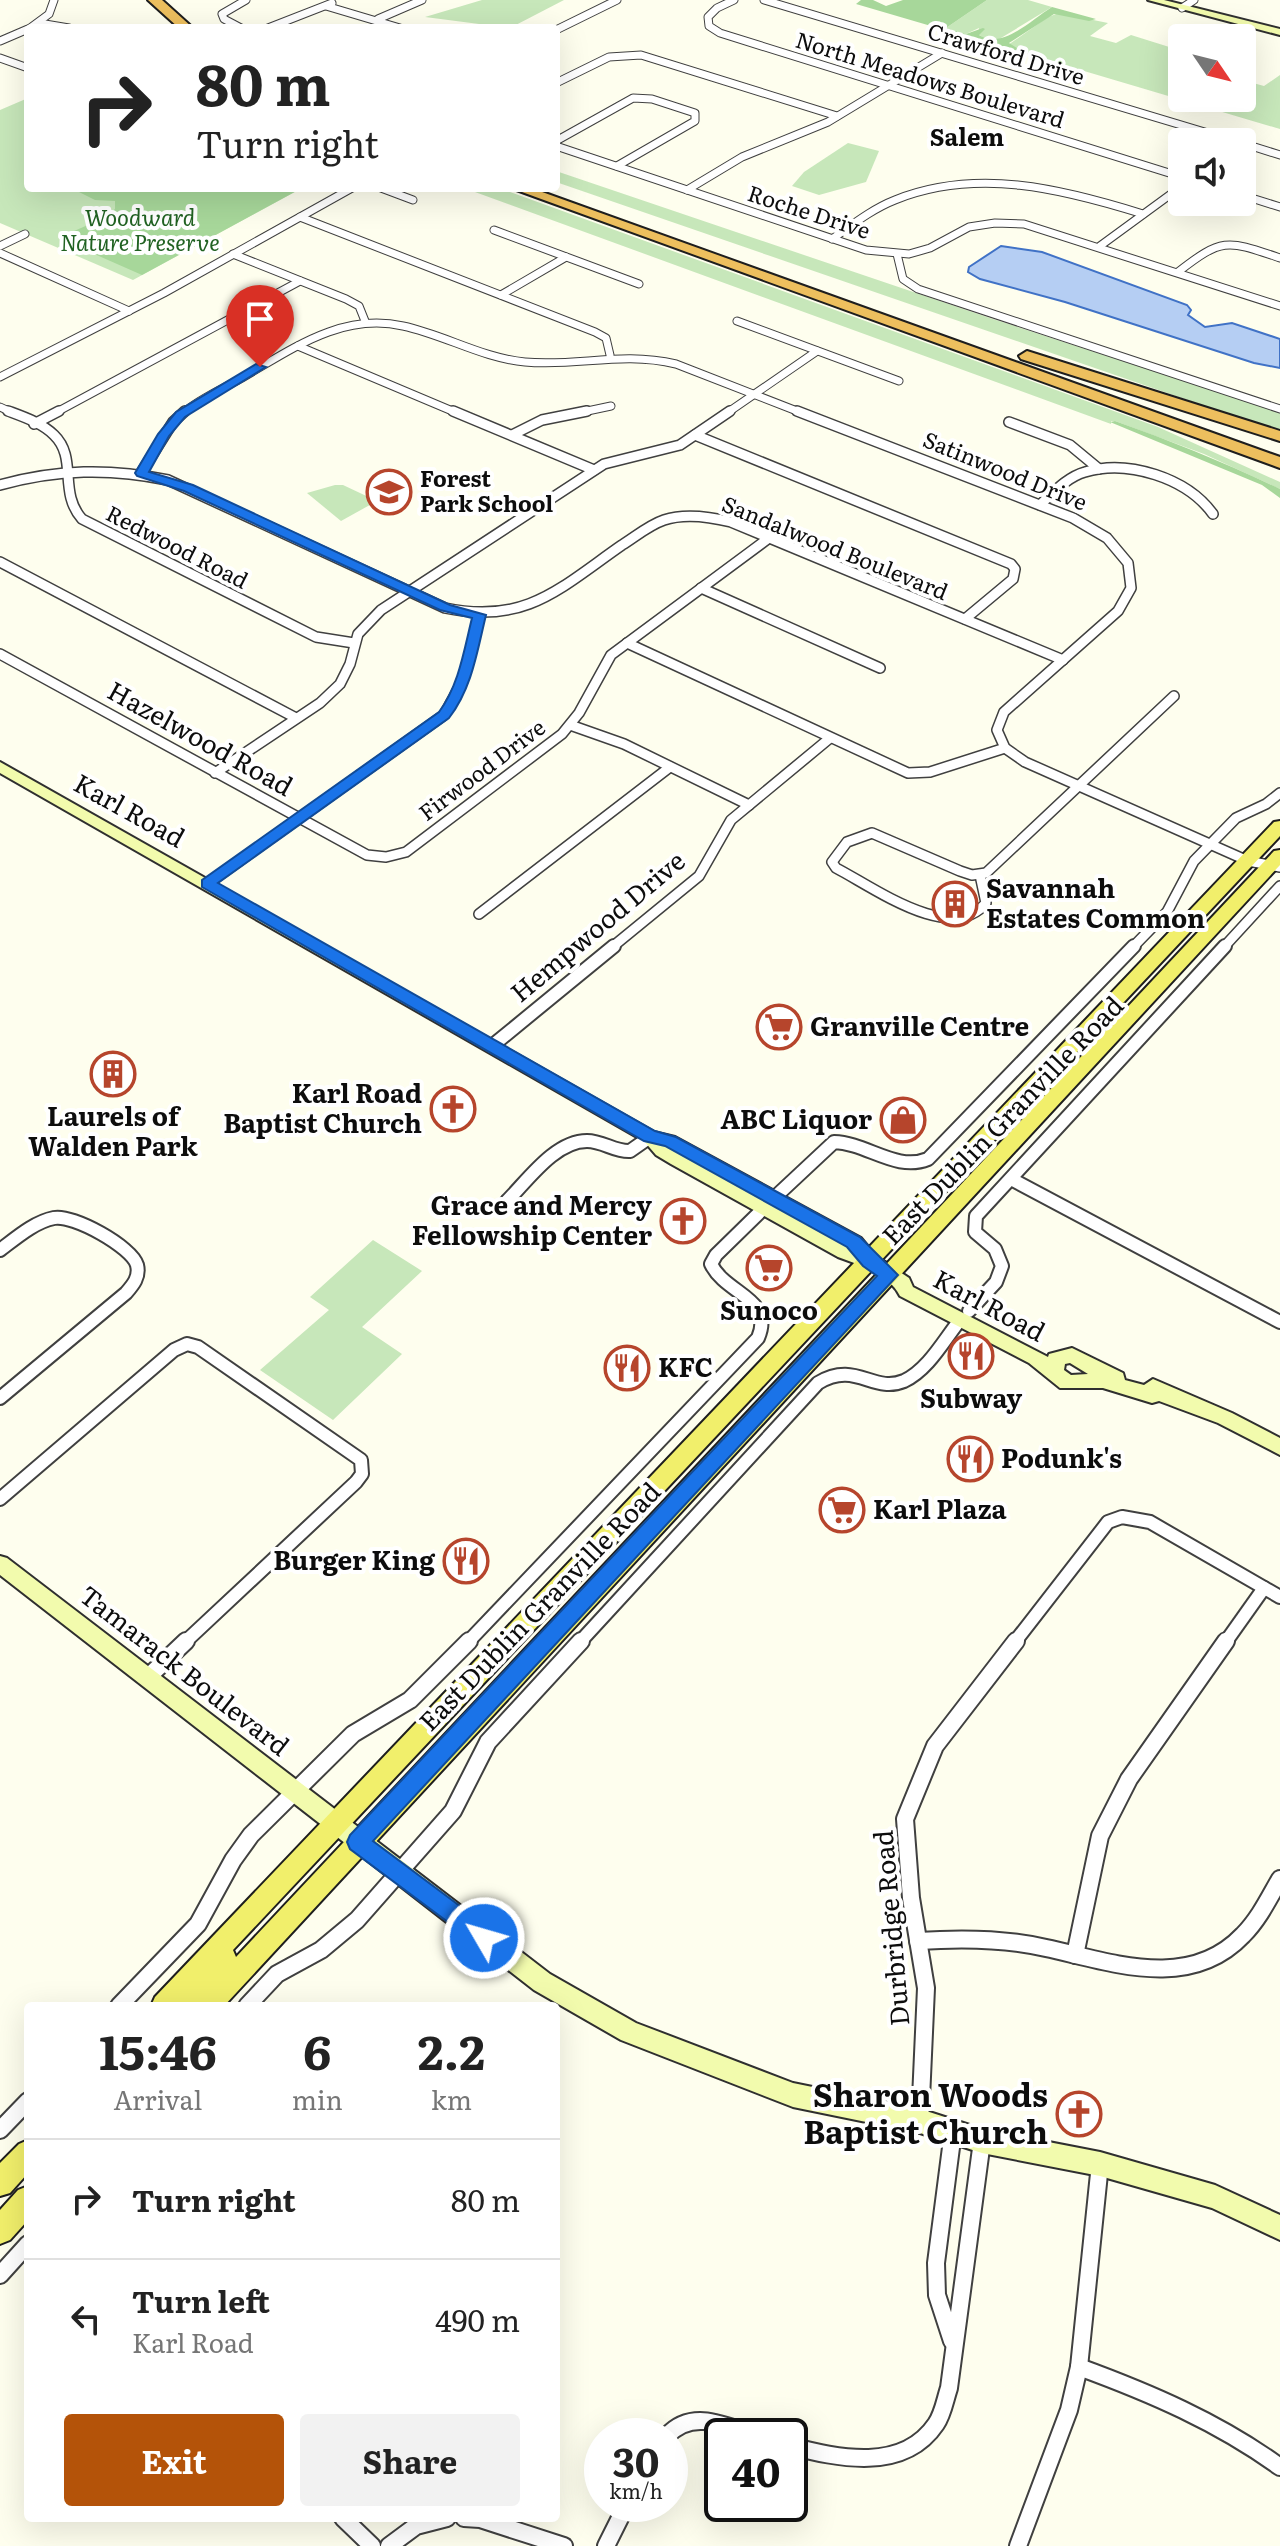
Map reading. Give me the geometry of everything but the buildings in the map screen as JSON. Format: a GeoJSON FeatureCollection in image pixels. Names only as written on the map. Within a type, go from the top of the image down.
{"type":"FeatureCollection","features":[{"type":"Feature","properties":{"kind":"highway"},"geometry":{"type":"LineString","coordinates":[[154,0],[182,24]]}},
{"type":"Feature","properties":{"kind":"highway"},"geometry":{"type":"LineString","coordinates":[[560,190],[1280,449]]}},
{"type":"Feature","properties":{"kind":"highway"},"geometry":{"type":"LineString","coordinates":[[529,192],[1280,463]]}},
{"type":"Feature","properties":{"kind":"highway"},"geometry":{"type":"LineString","coordinates":[[1025,355],[1280,436]]}},
{"type":"Feature","properties":{"kind":"highway"},"geometry":{"type":"LineString","coordinates":[[1158,419],[1280,477]]}},
{"type":"Feature","properties":{"kind":"main road","name":"East Dublin Granville Road"},"geometry":{"type":"LineString","coordinates":[[211,2002],[358,1842],[896,1279],[1272,870],[1280,826]]}},
{"type":"Feature","properties":{"kind":"main road","name":"East Dublin Granville Road"},"geometry":{"type":"LineString","coordinates":[[168,2002],[334,1823],[870,1261],[1272,870]]}},
{"type":"Feature","properties":{"kind":"main road"},"geometry":{"type":"LineString","coordinates":[[190,2002],[239,1939],[317,1858],[334,1823]]}},
{"type":"Feature","properties":{"kind":"main road"},"geometry":{"type":"LineString","coordinates":[[0,2183],[24,2157]]}},
{"type":"Feature","properties":{"kind":"main road"},"geometry":{"type":"LineString","coordinates":[[0,2230],[24,2204]]}},
{"type":"Feature","properties":{"kind":"street"},"geometry":{"type":"LineString","coordinates":[[39,23],[49,14],[54,0]]}},
{"type":"Feature","properties":{"kind":"street"},"geometry":{"type":"LineString","coordinates":[[233,24],[224,19],[222,14],[246,0]]}},
{"type":"Feature","properties":{"kind":"street"},"geometry":{"type":"LineString","coordinates":[[279,24],[338,0]]}},
{"type":"Feature","properties":{"kind":"street"},"geometry":{"type":"LineString","coordinates":[[378,19],[422,0]]}},
{"type":"Feature","properties":{"kind":"street"},"geometry":{"type":"LineString","coordinates":[[560,28],[617,0]]}},
{"type":"Feature","properties":{"kind":"street","name":"North Meadows Boulevard"},"geometry":{"type":"LineString","coordinates":[[734,0],[711,12],[707,22],[709,26],[728,36],[1168,173]]}},
{"type":"Feature","properties":{"kind":"street","name":"Crawford Drive"},"geometry":{"type":"LineString","coordinates":[[764,0],[1190,128]]}},
{"type":"Feature","properties":{"kind":"street"},"geometry":{"type":"LineString","coordinates":[[1153,0],[1280,32]]}},
{"type":"Feature","properties":{"kind":"street"},"geometry":{"type":"LineString","coordinates":[[1182,8],[1194,0]]}},
{"type":"Feature","properties":{"kind":"street"},"geometry":{"type":"LineString","coordinates":[[326,6],[390,24]]}},
{"type":"Feature","properties":{"kind":"street"},"geometry":{"type":"LineString","coordinates":[[39,23],[45,24]]}},
{"type":"Feature","properties":{"kind":"street"},"geometry":{"type":"LineString","coordinates":[[0,41],[24,30]]}},
{"type":"Feature","properties":{"kind":"street"},"geometry":{"type":"LineString","coordinates":[[687,190],[742,157],[810,131],[942,53]]}},
{"type":"Feature","properties":{"kind":"street"},"geometry":{"type":"LineString","coordinates":[[560,81],[598,61],[624,54],[657,59],[837,116]]}},
{"type":"Feature","properties":{"kind":"street"},"geometry":{"type":"LineString","coordinates":[[0,58],[24,67]]}},
{"type":"Feature","properties":{"kind":"street"},"geometry":{"type":"LineString","coordinates":[[560,141],[639,97],[670,104],[697,116],[695,121],[617,166]]}},
{"type":"Feature","properties":{"kind":"street","name":"Roche Drive"},"geometry":{"type":"LineString","coordinates":[[560,145],[866,250],[897,254],[920,251],[958,231],[995,223],[1039,227],[1280,306]]}},
{"type":"Feature","properties":{"kind":"street","name":"Crawford Drive"},"geometry":{"type":"LineString","coordinates":[[1256,148],[1280,155]]}},
{"type":"Feature","properties":{"kind":"street"},"geometry":{"type":"LineString","coordinates":[[988,174],[992,184]]}},
{"type":"Feature","properties":{"kind":"street"},"geometry":{"type":"LineString","coordinates":[[832,239],[874,211],[899,199],[944,187],[992,184],[1067,191],[1143,214]]}},
{"type":"Feature","properties":{"kind":"street"},"geometry":{"type":"LineString","coordinates":[[0,377],[129,311],[345,192]]}},
{"type":"Feature","properties":{"kind":"street"},"geometry":{"type":"LineString","coordinates":[[392,192],[413,200]]}},
{"type":"Feature","properties":{"kind":"street"},"geometry":{"type":"LineString","coordinates":[[1100,246],[1168,196]]}},
{"type":"Feature","properties":{"kind":"street"},"geometry":{"type":"LineString","coordinates":[[1256,199],[1280,207]]}},
{"type":"Feature","properties":{"kind":"street"},"geometry":{"type":"LineString","coordinates":[[300,217],[595,332],[606,338],[610,355]]}},
{"type":"Feature","properties":{"kind":"street"},"geometry":{"type":"LineString","coordinates":[[494,230],[639,284]]}},
{"type":"Feature","properties":{"kind":"street"},"geometry":{"type":"LineString","coordinates":[[0,246],[25,234]]}},
{"type":"Feature","properties":{"kind":"street"},"geometry":{"type":"LineString","coordinates":[[1178,272],[1220,243],[1238,245],[1280,258]]}},
{"type":"Feature","properties":{"kind":"street"},"geometry":{"type":"LineString","coordinates":[[0,253],[129,311]]}},
{"type":"Feature","properties":{"kind":"street"},"geometry":{"type":"LineString","coordinates":[[141,473],[173,422],[187,409],[334,328],[365,321],[359,306],[233,254]]}},
{"type":"Feature","properties":{"kind":"street"},"geometry":{"type":"LineString","coordinates":[[897,254],[903,279],[918,289],[1280,409]]}},
{"type":"Feature","properties":{"kind":"street"},"geometry":{"type":"LineString","coordinates":[[501,295],[566,257]]}},
{"type":"Feature","properties":{"kind":"street"},"geometry":{"type":"LineString","coordinates":[[34,424],[300,281]]}},
{"type":"Feature","properties":{"kind":"street","name":"Satinwood Drive"},"geometry":{"type":"LineString","coordinates":[[365,321],[401,324],[477,352],[520,362],[551,362],[610,355],[660,359],[1073,518],[1107,538],[1128,563],[1131,588],[1118,611],[1004,712],[997,730],[1005,748]]}},
{"type":"Feature","properties":{"kind":"street"},"geometry":{"type":"LineString","coordinates":[[737,321],[899,381]]}},
{"type":"Feature","properties":{"kind":"street"},"geometry":{"type":"LineString","coordinates":[[298,346],[594,470]]}},
{"type":"Feature","properties":{"kind":"street"},"geometry":{"type":"LineString","coordinates":[[215,773],[340,684],[350,664],[354,643],[372,617],[409,591],[594,470],[625,456],[668,451],[817,351]]}},
{"type":"Feature","properties":{"kind":"street"},"geometry":{"type":"LineString","coordinates":[[512,435],[542,420],[611,406]]}},
{"type":"Feature","properties":{"kind":"street","name":"Redwood Road"},"geometry":{"type":"LineString","coordinates":[[0,407],[60,440],[65,451],[67,497],[74,512],[82,519],[316,637],[354,643]]}},
{"type":"Feature","properties":{"kind":"street"},"geometry":{"type":"LineString","coordinates":[[1009,422],[1076,447],[1088,454],[1099,469]]}},
{"type":"Feature","properties":{"kind":"street"},"geometry":{"type":"LineString","coordinates":[[695,435],[1005,559],[1015,569],[1013,579],[965,619]]}},
{"type":"Feature","properties":{"kind":"street"},"geometry":{"type":"LineString","coordinates":[[1040,505],[1073,478],[1099,469],[1136,471],[1185,487],[1206,501],[1213,514]]}},
{"type":"Feature","properties":{"kind":"street","name":"Sandalwood Boulevard"},"geometry":{"type":"LineString","coordinates":[[0,485],[66,470],[141,473],[189,488],[462,614],[479,615],[514,612],[537,603],[664,520],[709,516],[1063,660]]}},
{"type":"Feature","properties":{"kind":"street","name":"Firwood Drive"},"geometry":{"type":"LineString","coordinates":[[381,858],[406,852],[573,726],[594,680],[611,655],[769,538]]}},
{"type":"Feature","properties":{"kind":"street"},"geometry":{"type":"LineString","coordinates":[[0,562],[296,718]]}},
{"type":"Feature","properties":{"kind":"street"},"geometry":{"type":"LineString","coordinates":[[701,588],[880,668]]}},
{"type":"Feature","properties":{"kind":"street"},"geometry":{"type":"LineString","coordinates":[[207,884],[444,715],[456,699],[464,678],[479,615]]}},
{"type":"Feature","properties":{"kind":"street"},"geometry":{"type":"LineString","coordinates":[[627,643],[898,770],[920,774],[1005,748],[1025,762],[1272,870]]}},
{"type":"Feature","properties":{"kind":"street","name":"Hazelwood Road"},"geometry":{"type":"LineString","coordinates":[[0,654],[367,855],[381,858]]}},
{"type":"Feature","properties":{"kind":"street"},"geometry":{"type":"LineString","coordinates":[[980,875],[986,891],[986,903],[979,912],[968,918],[941,918],[836,868],[833,856],[858,835],[872,833],[960,871],[980,875],[992,870],[1174,696]]}},
{"type":"Feature","properties":{"kind":"street"},"geometry":{"type":"LineString","coordinates":[[573,726],[624,744],[749,805]]}},
{"type":"Feature","properties":{"kind":"street","name":"Hempwood Drive"},"geometry":{"type":"LineString","coordinates":[[492,1046],[699,876],[731,820],[830,738]]}},
{"type":"Feature","properties":{"kind":"street","name":"Karl Road"},"geometry":{"type":"LineString","coordinates":[[0,767],[650,1137],[662,1151],[769,1203],[847,1254],[870,1261],[896,1279],[906,1291],[964,1316],[1036,1358],[1057,1364]]}},
{"type":"Feature","properties":{"kind":"street"},"geometry":{"type":"LineString","coordinates":[[479,914],[670,767]]}},
{"type":"Feature","properties":{"kind":"street","name":"East Dublin Granville Road"},"geometry":{"type":"LineString","coordinates":[[123,2002],[198,1924],[233,1860],[251,1835],[353,1734],[410,1700],[432,1680],[758,1338],[764,1324],[761,1312],[717,1279],[711,1264],[716,1255],[834,1142],[857,1142],[907,1165],[917,1165],[928,1159],[1167,912],[1177,898],[1187,870],[1236,818],[1266,804],[1280,793]]}},
{"type":"Feature","properties":{"kind":"street","name":"East Dublin Granville Road"},"geometry":{"type":"LineString","coordinates":[[251,2002],[277,1974],[339,1936],[399,1872],[453,1811],[488,1742],[818,1383],[835,1372],[887,1383],[908,1379],[999,1279],[1003,1268],[1001,1257],[975,1232],[974,1222],[1272,870]]}},
{"type":"Feature","properties":{"kind":"street"},"geometry":{"type":"LineString","coordinates":[[507,1201],[562,1149],[577,1142],[594,1141],[623,1153],[631,1152],[650,1137]]}},
{"type":"Feature","properties":{"kind":"street"},"geometry":{"type":"LineString","coordinates":[[1011,1179],[1280,1322]]}},
{"type":"Feature","properties":{"kind":"street"},"geometry":{"type":"LineString","coordinates":[[0,1250],[35,1224],[53,1216],[68,1216],[133,1256],[139,1275],[126,1293],[0,1398]]}},
{"type":"Feature","properties":{"kind":"street"},"geometry":{"type":"LineString","coordinates":[[0,1499],[174,1350],[187,1344],[198,1347],[356,1456],[363,1466],[356,1482],[147,1678]]}},
{"type":"Feature","properties":{"kind":"street"},"geometry":{"type":"LineString","coordinates":[[1087,1374],[1067,1383],[1057,1364],[1078,1356],[1087,1374],[1152,1395],[1160,1393],[1225,1418],[1280,1447]]}},
{"type":"Feature","properties":{"kind":"street","name":"Durbridge Road"},"geometry":{"type":"LineString","coordinates":[[920,2121],[926,1988],[905,1819],[935,1746],[1108,1522],[1122,1517],[1150,1522],[1264,1588]]}},
{"type":"Feature","properties":{"kind":"street","name":"Tamarack Boulevard"},"geometry":{"type":"LineString","coordinates":[[0,1564],[542,1982],[629,2032],[793,2095],[920,2121],[982,2141],[1100,2164],[1215,2197],[1280,2228]]}},
{"type":"Feature","properties":{"kind":"street"},"geometry":{"type":"LineString","coordinates":[[1075,1955],[1100,1836],[1123,1791],[1264,1588],[1280,1597]]}},
{"type":"Feature","properties":{"kind":"street"},"geometry":{"type":"LineString","coordinates":[[918,1941],[946,1938],[1016,1942],[1120,1968],[1174,1969],[1201,1963],[1241,1938],[1280,1879]]}},
{"type":"Feature","properties":{"kind":"street"},"geometry":{"type":"LineString","coordinates":[[0,2130],[24,2105]]}},
{"type":"Feature","properties":{"kind":"street"},"geometry":{"type":"LineString","coordinates":[[953,2132],[936,2263],[937,2295],[953,2344]]}},
{"type":"Feature","properties":{"kind":"street"},"geometry":{"type":"LineString","coordinates":[[808,2451],[861,2461],[911,2449],[936,2423],[949,2388],[982,2141]]}},
{"type":"Feature","properties":{"kind":"street"},"geometry":{"type":"LineString","coordinates":[[1018,2546],[1069,2410],[1079,2367],[1100,2164]]}},
{"type":"Feature","properties":{"kind":"street"},"geometry":{"type":"LineString","coordinates":[[0,2275],[24,2248]]}},
{"type":"Feature","properties":{"kind":"street"},"geometry":{"type":"LineString","coordinates":[[1079,2367],[1144,2391],[1224,2428],[1280,2467]]}},
{"type":"Feature","properties":{"kind":"street"},"geometry":{"type":"LineString","coordinates":[[347,2522],[372,2546]]}},
{"type":"Feature","properties":{"kind":"street"},"geometry":{"type":"LineString","coordinates":[[389,2546],[416,2526],[432,2522]]}},
{"type":"Feature","properties":{"kind":"street"},"geometry":{"type":"LineString","coordinates":[[489,2522],[564,2546]]}},
{"type":"Feature","properties":{"kind":"street"},"geometry":{"type":"LineString","coordinates":[[606,2546],[618,2522]]}},
{"type":"Feature","properties":{"kind":"green space"},"geometry":{"type":"Polygon","coordinates":[[[482,0],[564,0],[518,24],[479,24],[425,17],[482,0]]]}},
{"type":"Feature","properties":{"kind":"green space"},"geometry":{"type":"Polygon","coordinates":[[[861,0],[873,0],[886,6],[903,0],[987,0],[946,28],[966,34],[983,28],[979,35],[988,39],[1016,32],[1052,7],[1096,19],[1089,21],[1054,14],[1009,43],[1023,52],[1020,52],[856,4],[861,0]]]}},
{"type":"Feature","properties":{"kind":"green space"},"geometry":{"type":"Polygon","coordinates":[[[987,0],[1028,0],[1052,7],[996,41],[978,34],[979,28],[966,34],[946,28],[987,0]]]}},
{"type":"Feature","properties":{"kind":"green space"},"geometry":{"type":"Polygon","coordinates":[[[1059,13],[1108,23],[1090,36],[1116,43],[1131,35],[1168,47],[1168,96],[1020,52],[1008,45],[1048,17],[1059,13]]]}},
{"type":"Feature","properties":{"kind":"green space"},"geometry":{"type":"Polygon","coordinates":[[[1280,75],[1280,129],[1223,112],[1256,112],[1256,84],[1264,86],[1280,75]]]}},
{"type":"Feature","properties":{"kind":"green space","name":"Woodward Nature Preserve"},"geometry":{"type":"Polygon","coordinates":[[[24,100],[24,192],[295,192],[133,280],[0,223],[0,110],[24,100]]]}},
{"type":"Feature","properties":{"kind":"green space"},"geometry":{"type":"Polygon","coordinates":[[[848,143],[879,151],[866,182],[819,195],[792,186],[804,172],[848,143]]]}},
{"type":"Feature","properties":{"kind":"green space"},"geometry":{"type":"Polygon","coordinates":[[[560,172],[1280,412],[1280,432],[560,183],[560,172]]]}},
{"type":"Feature","properties":{"kind":"green space","name":"Woodward Nature Preserve"},"geometry":{"type":"Polygon","coordinates":[[[79,192],[295,192],[142,275],[58,238],[104,218],[115,209],[115,201],[95,200],[79,192]]]}},
{"type":"Feature","properties":{"kind":"green space"},"geometry":{"type":"Polygon","coordinates":[[[475,192],[510,192],[1158,427],[1280,482],[1280,489],[1204,454],[1115,421],[1111,424],[475,192]]]}},
{"type":"Feature","properties":{"kind":"green space"},"geometry":{"type":"Polygon","coordinates":[[[1115,421],[1260,479],[1280,489],[1280,498],[1262,485],[1110,422],[1115,421]]]}},
{"type":"Feature","properties":{"kind":"green space"},"geometry":{"type":"Polygon","coordinates":[[[343,485],[377,501],[341,521],[307,493],[343,485]]]}},
{"type":"Feature","properties":{"kind":"green space"},"geometry":{"type":"Polygon","coordinates":[[[373,1240],[422,1271],[362,1327],[402,1354],[333,1420],[260,1370],[329,1310],[310,1297],[373,1240]]]}},
{"type":"Feature","properties":{"kind":"water"},"geometry":{"type":"Polygon","coordinates":[[[1001,246],[1042,252],[1187,305],[1191,310],[1188,315],[1205,327],[1232,323],[1280,339],[1280,368],[1254,363],[1065,302],[980,279],[968,272],[969,267],[1001,246]]]}},
{"type":"Feature","properties":{"kind":"place","name":"Forest Park School"},"geometry":{"type":"Point","coordinates":[389,492]}},
{"type":"Feature","properties":{"kind":"place","name":"Savannah Estates Common"},"geometry":{"type":"Point","coordinates":[955,904]}},
{"type":"Feature","properties":{"kind":"place","name":"Granville Centre"},"geometry":{"type":"Point","coordinates":[779,1027]}},
{"type":"Feature","properties":{"kind":"place","name":"Laurels of Walden Park"},"geometry":{"type":"Point","coordinates":[113,1074]}},
{"type":"Feature","properties":{"kind":"place","name":"Karl Road Baptist Church"},"geometry":{"type":"Point","coordinates":[453,1109]}},
{"type":"Feature","properties":{"kind":"place","name":"ABC Liquor"},"geometry":{"type":"Point","coordinates":[903,1120]}},
{"type":"Feature","properties":{"kind":"place","name":"Grace and Mercy Fellowship Center"},"geometry":{"type":"Point","coordinates":[683,1221]}},
{"type":"Feature","properties":{"kind":"place","name":"Sunoco"},"geometry":{"type":"Point","coordinates":[769,1268]}},
{"type":"Feature","properties":{"kind":"place","name":"Subway"},"geometry":{"type":"Point","coordinates":[971,1356]}},
{"type":"Feature","properties":{"kind":"place","name":"KFC"},"geometry":{"type":"Point","coordinates":[627,1368]}},
{"type":"Feature","properties":{"kind":"place","name":"Podunk's"},"geometry":{"type":"Point","coordinates":[970,1459]}},
{"type":"Feature","properties":{"kind":"place","name":"Karl Plaza"},"geometry":{"type":"Point","coordinates":[842,1510]}},
{"type":"Feature","properties":{"kind":"place","name":"Burger King"},"geometry":{"type":"Point","coordinates":[466,1561]}},
{"type":"Feature","properties":{"kind":"place","name":"Sharon Woods Baptist Church"},"geometry":{"type":"Point","coordinates":[1079,2114]}},
{"type":"Feature","properties":{"kind":"district","name":"Salem"},"geometry":{"type":"Point","coordinates":[967,138]}},
{"type":"Feature","properties":{"kind":"route"},"geometry":{"type":"LineString","coordinates":[[260,367],[195,403],[173,422],[141,473],[189,488],[445,608],[462,614],[479,615],[464,678],[456,699],[444,715],[207,884],[650,1137],[669,1141],[853,1242],[870,1261],[889,1275],[358,1842],[484,1938]]}}]}
